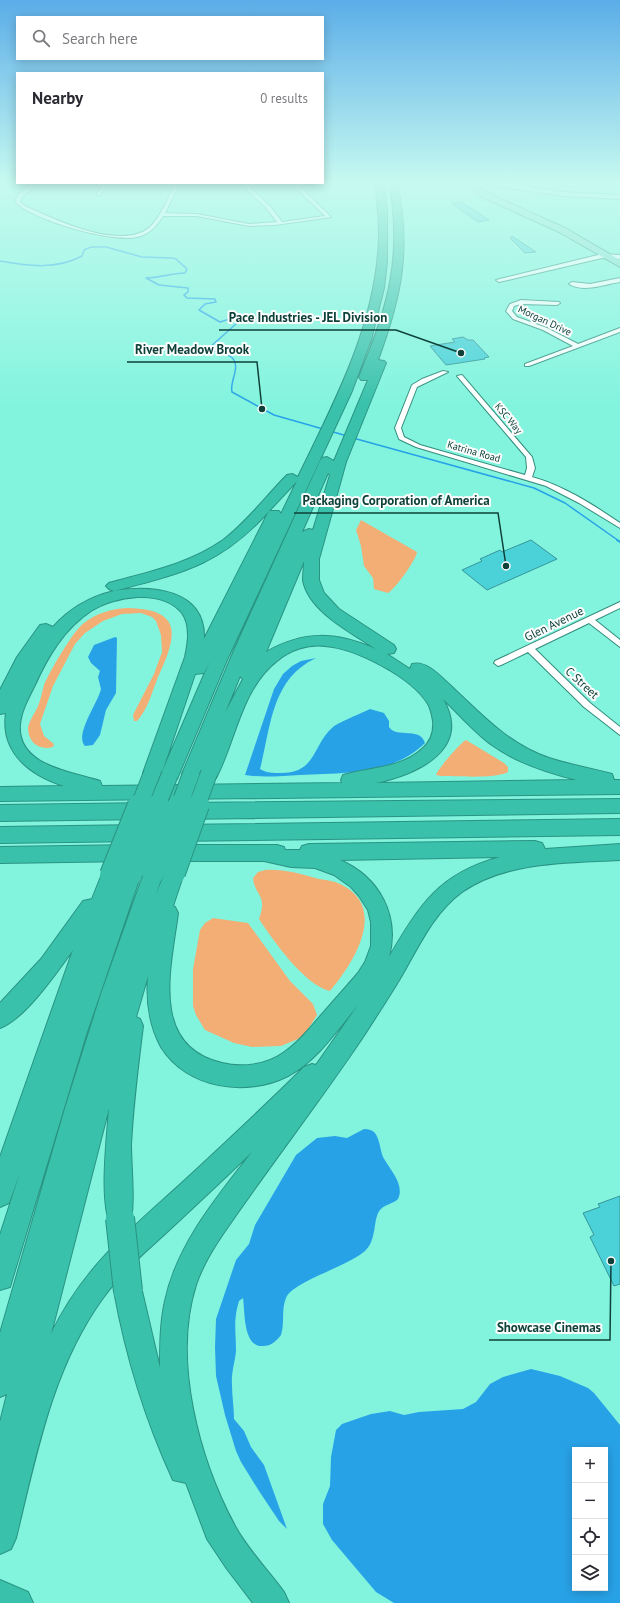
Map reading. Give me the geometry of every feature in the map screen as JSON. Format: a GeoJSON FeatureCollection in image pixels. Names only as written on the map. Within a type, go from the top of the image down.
{"type":"FeatureCollection","features":[{"type":"Feature","properties":{"kind":"highway"},"geometry":{"type":"LineString","coordinates":[[0,1384],[78,1105],[112,994],[164,873],[200,773],[242,648],[333,432],[369,327],[382,274],[383,256]]}},
{"type":"Feature","properties":{"kind":"highway"},"geometry":{"type":"LineString","coordinates":[[0,708],[28,652],[49,626],[70,605],[98,590],[179,568],[211,554],[229,542],[244,529],[333,432],[379,367],[386,338],[389,310],[396,280],[398,256]]}},
{"type":"Feature","properties":{"kind":"highway"},"geometry":{"type":"LineString","coordinates":[[338,380],[358,338],[369,327]]}},
{"type":"Feature","properties":{"kind":"highway"},"geometry":{"type":"LineString","coordinates":[[333,432],[340,463],[311,565],[312,586],[324,605],[339,618],[431,677],[485,730],[510,748],[537,761],[561,770],[620,781]]}},
{"type":"Feature","properties":{"kind":"highway"},"geometry":{"type":"LineString","coordinates":[[0,1018],[18,1002],[68,941],[110,875],[333,432]]}},
{"type":"Feature","properties":{"kind":"highway"},"geometry":{"type":"LineString","coordinates":[[224,733],[340,463]]}},
{"type":"Feature","properties":{"kind":"highway"},"geometry":{"type":"LineString","coordinates":[[161,773],[204,658],[292,478]]}},
{"type":"Feature","properties":{"kind":"highway"},"geometry":{"type":"LineString","coordinates":[[0,1277],[75,1035],[131,874],[161,773],[197,638],[196,626],[187,610],[172,599],[143,592],[120,594],[99,600],[86,606],[74,616],[48,647],[31,674],[14,714],[11,727],[13,738],[18,750],[29,760],[44,770],[81,783],[134,793]]}},
{"type":"Feature","properties":{"kind":"highway"},"geometry":{"type":"LineString","coordinates":[[200,773],[224,733],[250,683],[266,662],[277,653],[291,646],[320,640],[342,642],[365,649],[402,671],[431,695],[441,712],[441,735],[430,752],[417,762],[397,771],[362,779],[213,792]]}},
{"type":"Feature","properties":{"kind":"highway"},"geometry":{"type":"LineString","coordinates":[[0,794],[620,787]]}},
{"type":"Feature","properties":{"kind":"highway"},"geometry":{"type":"LineString","coordinates":[[0,813],[620,806]]}},
{"type":"Feature","properties":{"kind":"highway"},"geometry":{"type":"LineString","coordinates":[[0,835],[620,827]]}},
{"type":"Feature","properties":{"kind":"highway"},"geometry":{"type":"LineString","coordinates":[[0,855],[620,848]]}},
{"type":"Feature","properties":{"kind":"highway"},"geometry":{"type":"LineString","coordinates":[[225,1539],[193,1463],[179,1415],[173,1366],[176,1311],[180,1293],[196,1253],[215,1223],[317,1084],[367,1010],[427,913],[440,898],[456,886],[482,871],[513,862],[620,852]]}},
{"type":"Feature","properties":{"kind":"highway"},"geometry":{"type":"LineString","coordinates":[[164,873],[159,992],[159,1005],[163,1026],[179,1052],[202,1068],[232,1077],[260,1074],[286,1064],[310,1045],[373,969],[380,952],[383,934],[381,916],[374,900],[365,888],[350,875],[322,862],[310,859],[291,859],[264,853]]}},
{"type":"Feature","properties":{"kind":"highway"},"geometry":{"type":"LineString","coordinates":[[0,864],[107,854]]}},
{"type":"Feature","properties":{"kind":"highway"},"geometry":{"type":"LineString","coordinates":[[164,873],[155,925],[139,986],[123,1088],[118,1151],[120,1218],[128,1291],[145,1372],[164,1426],[192,1485],[225,1539],[273,1603]]}},
{"type":"Feature","properties":{"kind":"highway"},"geometry":{"type":"LineString","coordinates":[[0,1194],[55,1029],[110,875]]}},
{"type":"Feature","properties":{"kind":"highway"},"geometry":{"type":"LineString","coordinates":[[0,1484],[82,1164],[130,1000],[155,925]]}},
{"type":"Feature","properties":{"kind":"highway"},"geometry":{"type":"LineString","coordinates":[[0,1538],[23,1452],[41,1393],[57,1350],[85,1299],[115,1263],[273,1115],[326,1059],[367,1010]]}},
{"type":"Feature","properties":{"kind":"highway"},"geometry":{"type":"LineString","coordinates":[[0,1596],[17,1603]]}},
{"type":"Feature","properties":{"kind":"main road"},"geometry":{"type":"LineString","coordinates":[[609,257],[620,264]]}},
{"type":"Feature","properties":{"kind":"street"},"geometry":{"type":"LineString","coordinates":[[499,280],[602,256],[620,257]]}},
{"type":"Feature","properties":{"kind":"street"},"geometry":{"type":"LineString","coordinates":[[572,284],[579,286],[590,286],[620,280]]}},
{"type":"Feature","properties":{"kind":"street","name":"Morgan Drive"},"geometry":{"type":"LineString","coordinates":[[557,303],[521,302],[512,305],[509,311],[515,318],[545,329],[578,346]]}},
{"type":"Feature","properties":{"kind":"street"},"geometry":{"type":"LineString","coordinates":[[527,365],[620,330]]}},
{"type":"Feature","properties":{"kind":"street","name":"Katrina Road"},"geometry":{"type":"LineString","coordinates":[[445,372],[424,380],[414,386],[398,428],[400,436],[418,446],[528,477],[564,491],[620,526]]}},
{"type":"Feature","properties":{"kind":"street","name":"KSC Way"},"geometry":{"type":"LineString","coordinates":[[460,376],[529,457],[531,468],[528,477]]}},
{"type":"Feature","properties":{"kind":"street","name":"Glen Avenue"},"geometry":{"type":"LineString","coordinates":[[498,663],[620,605]]}},
{"type":"Feature","properties":{"kind":"street"},"geometry":{"type":"LineString","coordinates":[[590,620],[620,644]]}},
{"type":"Feature","properties":{"kind":"street","name":"C Street"},"geometry":{"type":"LineString","coordinates":[[530,649],[587,705],[620,732]]}},
{"type":"Feature","properties":{"kind":"shaded area"},"geometry":{"type":"Polygon","coordinates":[[[361,520],[417,552],[405,574],[396,586],[388,593],[374,589],[373,578],[364,566],[361,546],[356,530],[361,520]]]}},
{"type":"Feature","properties":{"kind":"shaded area"},"geometry":{"type":"Polygon","coordinates":[[[127,608],[159,613],[167,619],[171,628],[172,637],[169,649],[149,700],[141,716],[137,721],[134,721],[133,715],[154,674],[162,652],[161,635],[156,621],[152,617],[141,613],[122,614],[103,621],[85,633],[75,644],[53,686],[40,724],[44,736],[54,744],[53,747],[43,748],[35,744],[28,733],[28,728],[37,709],[44,685],[56,661],[68,642],[79,627],[99,614],[115,609],[127,608]]]}},
{"type":"Feature","properties":{"kind":"shaded area"},"geometry":{"type":"Polygon","coordinates":[[[466,740],[504,763],[508,767],[508,772],[495,776],[466,777],[436,775],[450,756],[466,740]]]}},
{"type":"Feature","properties":{"kind":"shaded area"},"geometry":{"type":"Polygon","coordinates":[[[265,870],[292,872],[338,883],[355,894],[362,906],[365,921],[357,951],[349,966],[330,991],[320,987],[310,980],[290,961],[259,919],[262,900],[256,889],[253,878],[258,872],[265,870]]]}},
{"type":"Feature","properties":{"kind":"shaded area"},"geometry":{"type":"Polygon","coordinates":[[[213,918],[248,923],[290,981],[313,1004],[317,1015],[303,1037],[281,1046],[252,1047],[234,1043],[205,1030],[196,1015],[193,1006],[193,969],[200,930],[205,923],[213,918]]]}},
{"type":"Feature","properties":{"kind":"water"},"geometry":{"type":"Polygon","coordinates":[[[115,637],[117,638],[116,693],[106,710],[100,735],[93,745],[85,746],[82,741],[82,734],[101,689],[98,677],[100,671],[91,663],[88,657],[94,645],[115,637]]]}},
{"type":"Feature","properties":{"kind":"water"},"geometry":{"type":"Polygon","coordinates":[[[316,658],[301,667],[290,678],[281,691],[275,706],[260,769],[272,773],[281,773],[293,772],[301,768],[313,757],[326,734],[333,727],[370,709],[384,713],[389,721],[389,727],[393,730],[418,735],[425,743],[398,761],[383,767],[367,770],[333,774],[279,776],[245,775],[274,689],[283,674],[292,666],[301,661],[316,658]]]}},
{"type":"Feature","properties":{"kind":"water"},"geometry":{"type":"Polygon","coordinates":[[[364,1129],[375,1133],[383,1157],[396,1177],[400,1188],[398,1199],[380,1210],[376,1218],[372,1240],[366,1250],[348,1262],[310,1280],[291,1292],[286,1298],[281,1335],[271,1344],[266,1346],[256,1345],[252,1341],[246,1328],[243,1298],[239,1301],[237,1308],[235,1326],[236,1351],[232,1381],[234,1419],[244,1431],[251,1447],[264,1465],[287,1529],[279,1521],[259,1491],[236,1451],[225,1415],[216,1376],[216,1319],[236,1260],[249,1244],[255,1225],[296,1155],[317,1138],[335,1136],[347,1138],[364,1129]]]}},
{"type":"Feature","properties":{"kind":"water"},"geometry":{"type":"Polygon","coordinates":[[[531,1369],[560,1376],[588,1388],[594,1393],[620,1425],[620,1603],[394,1603],[376,1592],[332,1540],[323,1524],[323,1504],[330,1486],[331,1457],[336,1430],[342,1424],[371,1414],[390,1411],[404,1415],[419,1412],[463,1409],[476,1402],[490,1384],[503,1377],[531,1369]]]}},
{"type":"Feature","properties":{"kind":"building"},"geometry":{"type":"Polygon","coordinates":[[[463,337],[468,340],[473,340],[489,357],[484,358],[485,359],[446,365],[430,346],[455,342],[452,339],[463,337]]]}},
{"type":"Feature","properties":{"kind":"building"},"geometry":{"type":"Polygon","coordinates":[[[531,540],[557,559],[487,590],[462,570],[482,561],[480,559],[500,550],[502,552],[531,540]]]}},
{"type":"Feature","properties":{"kind":"building"},"geometry":{"type":"Polygon","coordinates":[[[620,1196],[620,1284],[614,1286],[590,1237],[594,1235],[583,1213],[600,1207],[598,1204],[620,1196]]]}},
{"type":"Feature","properties":{"kind":"waterway"},"geometry":{"type":"LineString","coordinates":[[0,261],[42,266],[62,263],[82,256]]}},
{"type":"Feature","properties":{"kind":"waterway"},"geometry":{"type":"LineString","coordinates":[[138,256],[176,259],[187,269],[185,273],[146,278],[159,285],[188,288],[188,292],[184,295],[187,298],[215,299],[216,302],[205,304],[199,310],[220,322],[236,317],[237,323],[209,348],[230,356],[234,360],[236,368],[232,383],[232,392],[274,415],[323,429]]}},
{"type":"Feature","properties":{"kind":"waterway"},"geometry":{"type":"LineString","coordinates":[[330,431],[347,436]]}},
{"type":"Feature","properties":{"kind":"waterway"},"geometry":{"type":"LineString","coordinates":[[353,438],[534,488],[565,503],[619,541]]}},
{"type":"Feature","properties":{"kind":"place","name":"Pace Industries - JEL Division"},"geometry":{"type":"Point","coordinates":[461,353]}},
{"type":"Feature","properties":{"kind":"place","name":"River Meadow Brook"},"geometry":{"type":"Point","coordinates":[262,409]}},
{"type":"Feature","properties":{"kind":"place","name":"Packaging Corporation of America"},"geometry":{"type":"Point","coordinates":[506,566]}},
{"type":"Feature","properties":{"kind":"place","name":"Showcase Cinemas"},"geometry":{"type":"Point","coordinates":[611,1261]}}]}
